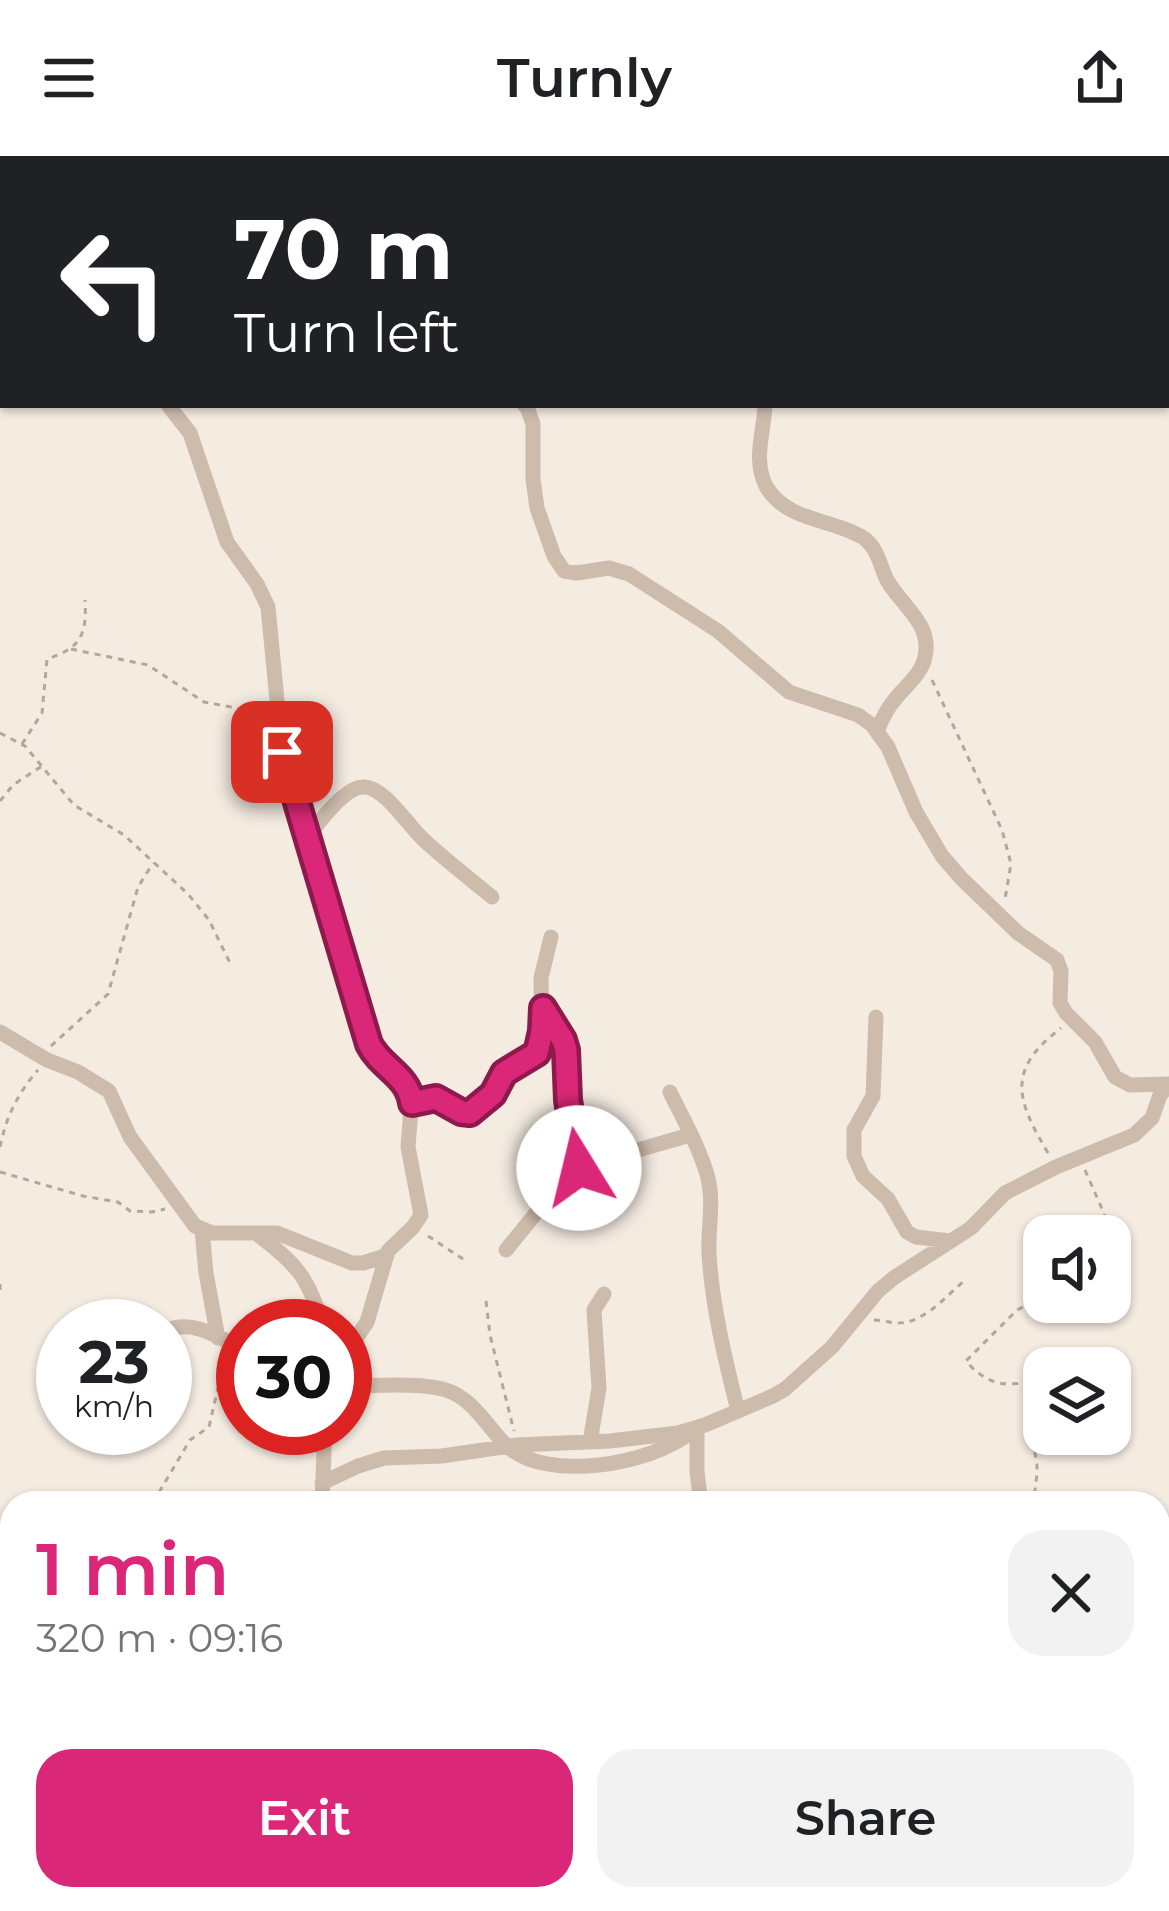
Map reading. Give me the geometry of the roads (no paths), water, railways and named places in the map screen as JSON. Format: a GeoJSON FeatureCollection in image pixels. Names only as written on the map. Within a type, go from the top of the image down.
{"type":"FeatureCollection","features":[{"type":"Feature","properties":{"kind":"street"},"geometry":{"type":"LineString","coordinates":[[0,1032],[110,1091],[130,1137],[176,1204],[202,1230],[284,1235],[352,1263],[369,1262],[385,1256],[420,1217],[408,1147],[412,1103],[405,1082],[376,1057],[369,1044],[282,752],[268,607],[226,542],[190,434],[170,408]]}},
{"type":"Feature","properties":{"kind":"street"},"geometry":{"type":"LineString","coordinates":[[526,408],[531,415],[538,508],[564,571],[610,568],[629,574],[718,631],[789,692],[858,715],[877,730],[942,856],[1007,922],[1057,960],[1060,1001],[1095,1042],[1119,1081],[1169,1085]]}},
{"type":"Feature","properties":{"kind":"street"},"geometry":{"type":"LineString","coordinates":[[765,408],[758,449],[768,489],[799,514],[871,544],[890,584],[921,625],[926,646],[923,663],[886,710],[877,730]]}},
{"type":"Feature","properties":{"kind":"street"},"geometry":{"type":"LineString","coordinates":[[308,837],[352,790],[370,788],[492,896]]}},
{"type":"Feature","properties":{"kind":"street"},"geometry":{"type":"LineString","coordinates":[[412,1103],[436,1098],[465,1114],[476,1110],[504,1073],[539,1051],[541,978],[551,937]]}},
{"type":"Feature","properties":{"kind":"street"},"geometry":{"type":"LineString","coordinates":[[543,1008],[566,1050],[579,1168]]}},
{"type":"Feature","properties":{"kind":"street"},"geometry":{"type":"LineString","coordinates":[[876,1017],[873,1096],[854,1130],[853,1150],[863,1176],[886,1196],[913,1236],[950,1241]]}},
{"type":"Feature","properties":{"kind":"street"},"geometry":{"type":"LineString","coordinates":[[322,1483],[384,1457],[640,1438],[698,1428],[738,1411],[785,1388],[832,1347],[878,1291],[970,1228],[1005,1193],[1134,1135],[1152,1118],[1169,1085]]}},
{"type":"Feature","properties":{"kind":"street"},"geometry":{"type":"LineString","coordinates":[[670,1092],[709,1182],[713,1294],[738,1411]]}},
{"type":"Feature","properties":{"kind":"street"},"geometry":{"type":"LineString","coordinates":[[506,1250],[550,1194],[579,1168],[690,1136]]}},
{"type":"Feature","properties":{"kind":"street"},"geometry":{"type":"LineString","coordinates":[[202,1230],[216,1327]]}},
{"type":"Feature","properties":{"kind":"street"},"geometry":{"type":"LineString","coordinates":[[255,1233],[301,1273],[315,1299]]}},
{"type":"Feature","properties":{"kind":"street"},"geometry":{"type":"LineString","coordinates":[[895,1277],[913,1236]]}},
{"type":"Feature","properties":{"kind":"street"},"geometry":{"type":"LineString","coordinates":[[372,1304],[385,1256]]}},
{"type":"Feature","properties":{"kind":"street"},"geometry":{"type":"LineString","coordinates":[[590,1442],[599,1388],[594,1313],[604,1294]]}},
{"type":"Feature","properties":{"kind":"street"},"geometry":{"type":"LineString","coordinates":[[372,1387],[447,1390],[471,1405],[532,1460],[554,1464],[626,1462],[681,1441],[698,1428]]}},
{"type":"Feature","properties":{"kind":"street"},"geometry":{"type":"LineString","coordinates":[[698,1428],[699,1491]]}},
{"type":"Feature","properties":{"kind":"street"},"geometry":{"type":"LineString","coordinates":[[322,1491],[324,1455]]}}]}
